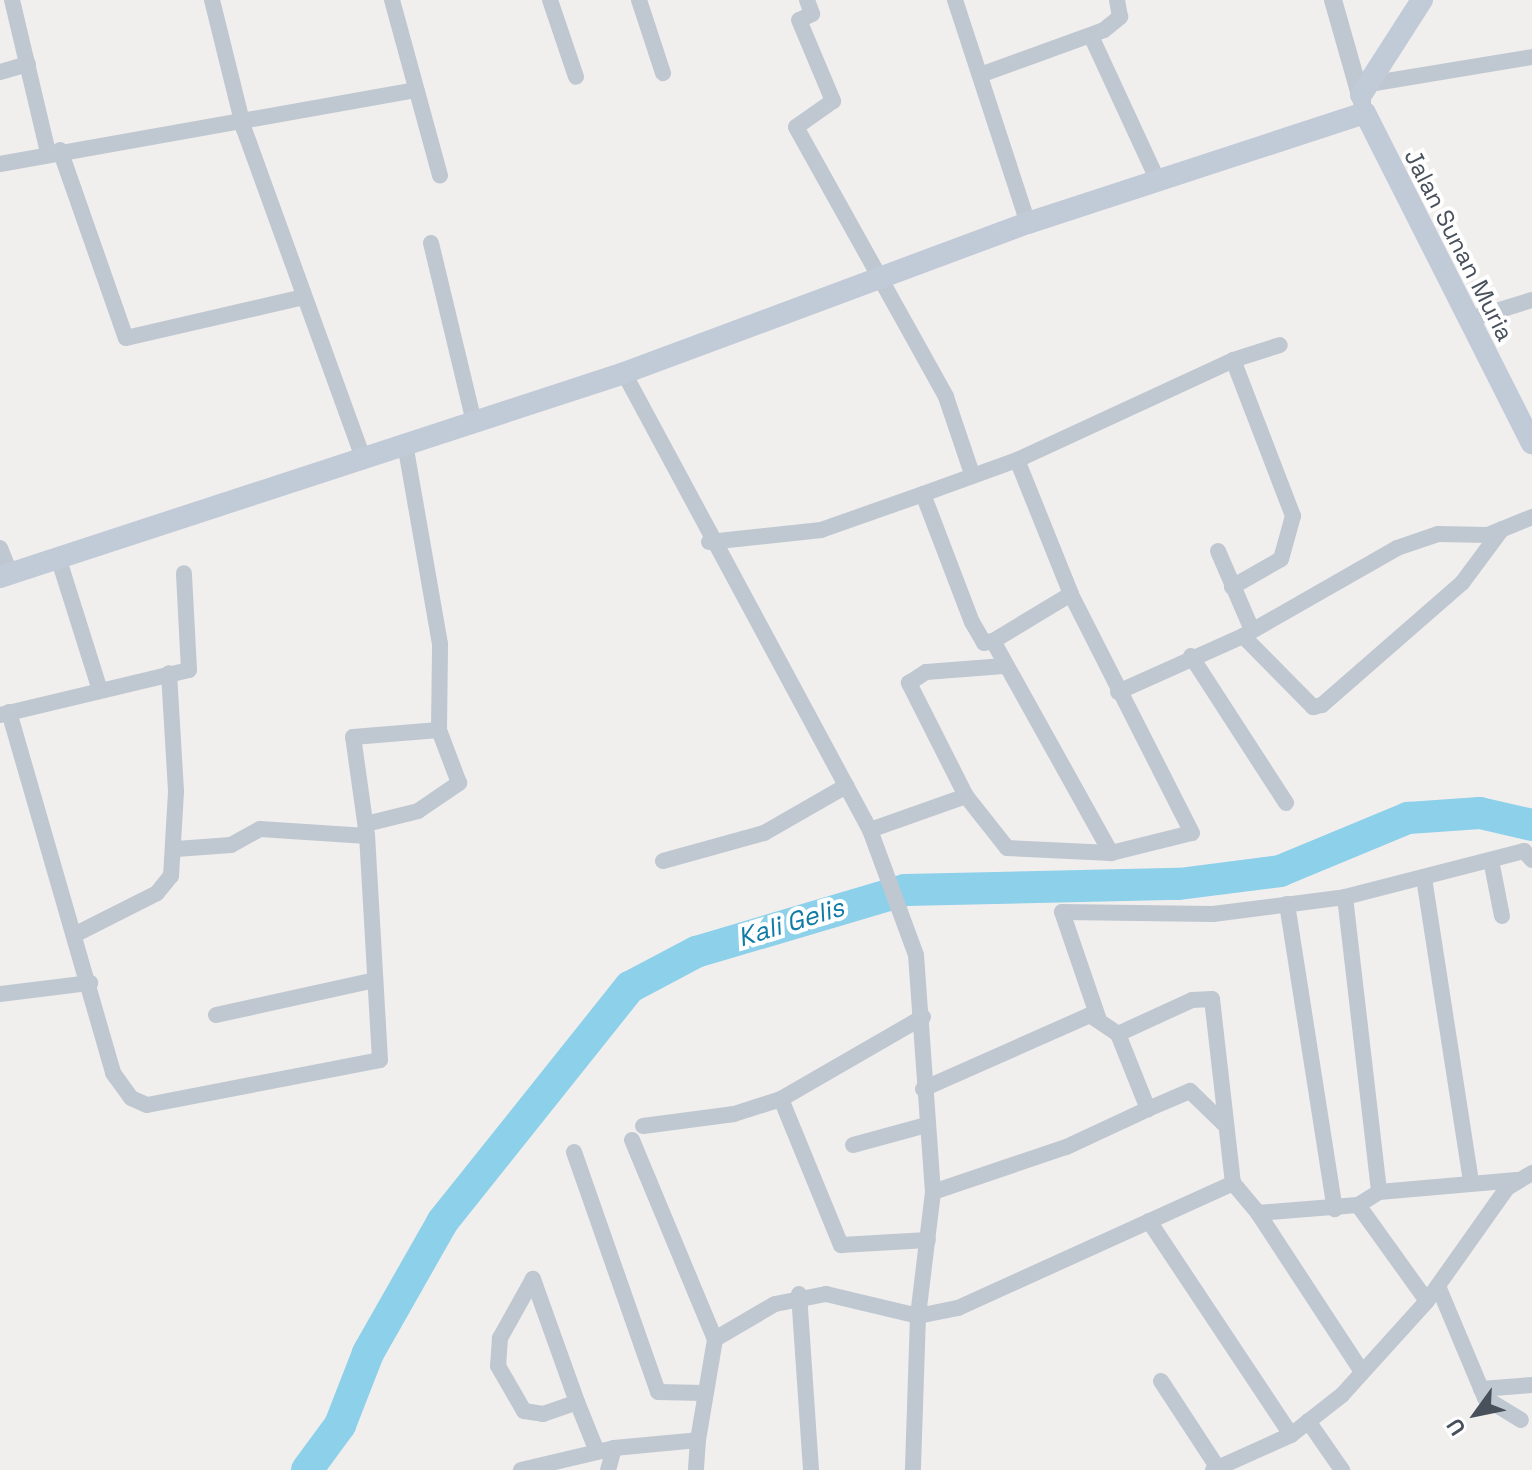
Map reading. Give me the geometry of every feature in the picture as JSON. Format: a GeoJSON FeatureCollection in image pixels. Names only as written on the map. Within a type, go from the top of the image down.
{"type":"FeatureCollection","features":[{"type":"Feature","properties":{"kind":"main road"},"geometry":{"type":"LineString","coordinates":[[5,575],[624,373],[1028,223],[1158,181],[1367,97],[1422,0]]}},
{"type":"Feature","properties":{"kind":"main road","name":"Jalan Sunan Muria"},"geometry":{"type":"LineString","coordinates":[[1367,97],[1467,320],[1532,443]]}},
{"type":"Feature","properties":{"kind":"street"},"geometry":{"type":"LineString","coordinates":[[12,0],[54,151],[126,338],[304,297]]}},
{"type":"Feature","properties":{"kind":"street"},"geometry":{"type":"LineString","coordinates":[[212,0],[242,121],[363,457]]}},
{"type":"Feature","properties":{"kind":"street"},"geometry":{"type":"LineString","coordinates":[[392,0],[440,176]]}},
{"type":"Feature","properties":{"kind":"street"},"geometry":{"type":"LineString","coordinates":[[550,0],[576,77]]}},
{"type":"Feature","properties":{"kind":"street"},"geometry":{"type":"LineString","coordinates":[[639,0],[663,73]]}},
{"type":"Feature","properties":{"kind":"street"},"geometry":{"type":"LineString","coordinates":[[807,0],[812,13],[799,20],[833,101],[796,127],[946,397],[972,474]]}},
{"type":"Feature","properties":{"kind":"street"},"geometry":{"type":"LineString","coordinates":[[955,0],[1028,223]]}},
{"type":"Feature","properties":{"kind":"street"},"geometry":{"type":"LineString","coordinates":[[980,75],[1091,36],[1120,17],[1117,0]]}},
{"type":"Feature","properties":{"kind":"street"},"geometry":{"type":"LineString","coordinates":[[1333,0],[1367,97],[1532,57]]}},
{"type":"Feature","properties":{"kind":"street"},"geometry":{"type":"LineString","coordinates":[[1091,36],[1158,181]]}},
{"type":"Feature","properties":{"kind":"street"},"geometry":{"type":"LineString","coordinates":[[0,72],[28,64]]}},
{"type":"Feature","properties":{"kind":"street"},"geometry":{"type":"LineString","coordinates":[[0,164],[54,151],[416,90]]}},
{"type":"Feature","properties":{"kind":"street"},"geometry":{"type":"LineString","coordinates":[[431,243],[474,422]]}},
{"type":"Feature","properties":{"kind":"street"},"geometry":{"type":"LineString","coordinates":[[1467,320],[1532,300]]}},
{"type":"Feature","properties":{"kind":"street"},"geometry":{"type":"LineString","coordinates":[[709,542],[821,530],[1017,460],[1233,360],[1280,345]]}},
{"type":"Feature","properties":{"kind":"street"},"geometry":{"type":"LineString","coordinates":[[1232,587],[1281,559],[1293,516],[1233,360]]}},
{"type":"Feature","properties":{"kind":"street"},"geometry":{"type":"LineString","coordinates":[[624,373],[709,542],[870,830],[901,905],[923,1017],[923,1089],[933,1192],[918,1316],[913,1470]]}},
{"type":"Feature","properties":{"kind":"street"},"geometry":{"type":"LineString","coordinates":[[176,849],[228,846],[260,829],[366,830],[418,811],[459,783],[439,730],[440,644],[405,443]]}},
{"type":"Feature","properties":{"kind":"street"},"geometry":{"type":"LineString","coordinates":[[1004,666],[926,672],[909,683],[966,796],[1007,848],[1111,853],[1192,833],[1071,594],[1017,460]]}},
{"type":"Feature","properties":{"kind":"street"},"geometry":{"type":"LineString","coordinates":[[923,494],[972,622],[984,643],[993,641],[1071,594]]}},
{"type":"Feature","properties":{"kind":"street"},"geometry":{"type":"LineString","coordinates":[[1118,692],[1247,633],[1397,548],[1438,534],[1502,529],[1532,517]]}},
{"type":"Feature","properties":{"kind":"street"},"geometry":{"type":"LineString","coordinates":[[1218,551],[1247,633],[1313,707],[1322,705],[1462,583],[1502,529]]}},
{"type":"Feature","properties":{"kind":"street"},"geometry":{"type":"LineString","coordinates":[[0,548],[5,575]]}},
{"type":"Feature","properties":{"kind":"street"},"geometry":{"type":"LineString","coordinates":[[58,557],[100,690]]}},
{"type":"Feature","properties":{"kind":"street"},"geometry":{"type":"LineString","coordinates":[[184,573],[194,659],[189,670],[4,714],[90,983],[113,1073],[131,1098],[147,1105],[372,1066],[381,1053],[366,830],[355,732],[439,730]]}},
{"type":"Feature","properties":{"kind":"street"},"geometry":{"type":"LineString","coordinates":[[993,641],[1004,666],[1111,853]]}},
{"type":"Feature","properties":{"kind":"street"},"geometry":{"type":"LineString","coordinates":[[1191,656],[1286,803]]}},
{"type":"Feature","properties":{"kind":"street"},"geometry":{"type":"LineString","coordinates":[[74,935],[157,893],[171,876],[176,849],[169,673]]}},
{"type":"Feature","properties":{"kind":"street"},"geometry":{"type":"LineString","coordinates":[[663,861],[764,833],[846,786]]}},
{"type":"Feature","properties":{"kind":"street"},"geometry":{"type":"LineString","coordinates":[[870,830],[966,796]]}},
{"type":"Feature","properties":{"kind":"street"},"geometry":{"type":"LineString","coordinates":[[1148,1109],[1118,1034],[1098,1017],[1062,912],[1213,914],[1345,897],[1524,851],[1532,860]]}},
{"type":"Feature","properties":{"kind":"street"},"geometry":{"type":"LineString","coordinates":[[1491,860],[1502,916]]}},
{"type":"Feature","properties":{"kind":"street"},"geometry":{"type":"LineString","coordinates":[[1424,878],[1471,1180]]}},
{"type":"Feature","properties":{"kind":"street"},"geometry":{"type":"LineString","coordinates":[[1345,897],[1379,1192]]}},
{"type":"Feature","properties":{"kind":"street"},"geometry":{"type":"LineString","coordinates":[[1287,904],[1335,1209]]}},
{"type":"Feature","properties":{"kind":"street"},"geometry":{"type":"LineString","coordinates":[[216,1015],[375,980]]}},
{"type":"Feature","properties":{"kind":"street"},"geometry":{"type":"LineString","coordinates":[[0,994],[90,983]]}},
{"type":"Feature","properties":{"kind":"street"},"geometry":{"type":"LineString","coordinates":[[1118,1034],[1180,1004],[1212,999],[1233,1183],[1258,1213],[1362,1372]]}},
{"type":"Feature","properties":{"kind":"street"},"geometry":{"type":"LineString","coordinates":[[696,1470],[704,1393],[715,1339],[637,1133],[734,1114],[781,1099],[923,1017]]}},
{"type":"Feature","properties":{"kind":"street"},"geometry":{"type":"LineString","coordinates":[[923,1089],[1066,1021],[1098,1017]]}},
{"type":"Feature","properties":{"kind":"street"},"geometry":{"type":"LineString","coordinates":[[933,1192],[1066,1147],[1190,1091],[1226,1126]]}},
{"type":"Feature","properties":{"kind":"street"},"geometry":{"type":"LineString","coordinates":[[781,1099],[841,1245],[928,1240]]}},
{"type":"Feature","properties":{"kind":"street"},"geometry":{"type":"LineString","coordinates":[[853,1145],[926,1125]]}},
{"type":"Feature","properties":{"kind":"street"},"geometry":{"type":"LineString","coordinates":[[574,1152],[658,1392],[704,1393]]}},
{"type":"Feature","properties":{"kind":"street"},"geometry":{"type":"LineString","coordinates":[[1258,1213],[1335,1209],[1358,1205],[1379,1192],[1524,1176]]}},
{"type":"Feature","properties":{"kind":"street"},"geometry":{"type":"LineString","coordinates":[[1161,1381],[1215,1469],[1291,1435],[1362,1372],[1427,1301],[1524,1176]]}},
{"type":"Feature","properties":{"kind":"street"},"geometry":{"type":"LineString","coordinates":[[715,1339],[799,1294],[826,1294],[918,1316],[1013,1286],[1233,1183]]}},
{"type":"Feature","properties":{"kind":"street"},"geometry":{"type":"LineString","coordinates":[[1358,1205],[1427,1301]]}},
{"type":"Feature","properties":{"kind":"street"},"geometry":{"type":"LineString","coordinates":[[1149,1221],[1291,1435]]}},
{"type":"Feature","properties":{"kind":"street"},"geometry":{"type":"LineString","coordinates":[[577,1402],[543,1414],[524,1411],[498,1366],[500,1338],[519,1292],[533,1279],[596,1449]]}},
{"type":"Feature","properties":{"kind":"street"},"geometry":{"type":"LineString","coordinates":[[1438,1286],[1489,1403],[1521,1420]]}},
{"type":"Feature","properties":{"kind":"street"},"geometry":{"type":"LineString","coordinates":[[799,1294],[811,1470]]}},
{"type":"Feature","properties":{"kind":"street"},"geometry":{"type":"LineString","coordinates":[[1481,1389],[1532,1385]]}},
{"type":"Feature","properties":{"kind":"street"},"geometry":{"type":"LineString","coordinates":[[1308,1421],[1342,1470]]}},
{"type":"Feature","properties":{"kind":"street"},"geometry":{"type":"LineString","coordinates":[[521,1470],[596,1449],[698,1440]]}},
{"type":"Feature","properties":{"kind":"street"},"geometry":{"type":"LineString","coordinates":[[608,1470],[614,1448]]}},
{"type":"Feature","properties":{"kind":"waterway","name":"Kali Gelis"},"geometry":{"type":"LineString","coordinates":[[307,1470],[340,1425],[368,1353],[443,1221],[630,987],[696,952],[905,890],[1179,884],[1280,871],[1408,818],[1480,813],[1532,825]]}}]}
